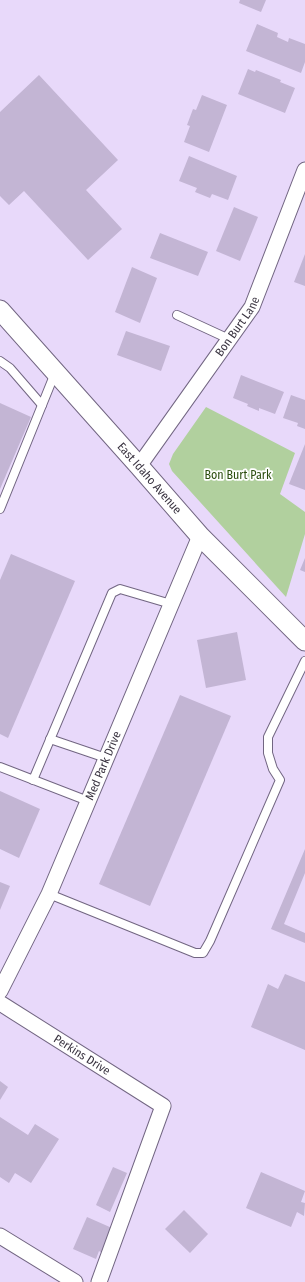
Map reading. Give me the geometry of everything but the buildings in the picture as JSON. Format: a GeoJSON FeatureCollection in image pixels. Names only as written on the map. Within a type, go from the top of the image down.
{"type":"FeatureCollection","features":[{"type":"Feature","properties":{"kind":"street","name":"Bon Burt Lane"},"geometry":{"type":"LineString","coordinates":[[139,466],[252,307],[305,170]]}},
{"type":"Feature","properties":{"kind":"street","name":"East Idaho Avenue"},"geometry":{"type":"LineString","coordinates":[[2,318],[56,372],[200,536],[305,641]]}},
{"type":"Feature","properties":{"kind":"street","name":"Med Park Drive"},"geometry":{"type":"LineString","coordinates":[[0,991],[49,894],[200,536]]}},
{"type":"Feature","properties":{"kind":"street","name":"Perkins Drive"},"geometry":{"type":"LineString","coordinates":[[0,1003],[163,1106],[99,1282]]}},
{"type":"Feature","properties":{"kind":"street"},"geometry":{"type":"LineString","coordinates":[[0,1236],[75,1282]]}},
{"type":"Feature","properties":{"kind":"lane"},"geometry":{"type":"LineString","coordinates":[[177,315],[229,339]]}},
{"type":"Feature","properties":{"kind":"lane"},"geometry":{"type":"LineString","coordinates":[[0,360],[10,368],[42,405]]}},
{"type":"Feature","properties":{"kind":"lane"},"geometry":{"type":"LineString","coordinates":[[0,509],[56,372]]}},
{"type":"Feature","properties":{"kind":"lane"},"geometry":{"type":"LineString","coordinates":[[33,780],[112,592],[120,589],[171,604]]}},
{"type":"Feature","properties":{"kind":"lane"},"geometry":{"type":"LineString","coordinates":[[49,894],[195,953],[203,953],[210,941],[280,780],[273,769],[268,753],[268,737],[305,661]]}},
{"type":"Feature","properties":{"kind":"lane"},"geometry":{"type":"LineString","coordinates":[[50,739],[106,758]]}},
{"type":"Feature","properties":{"kind":"lane"},"geometry":{"type":"LineString","coordinates":[[0,767],[88,801]]}},
{"type":"Feature","properties":{"kind":"green space","name":"Bon Burt Park"},"geometry":{"type":"Polygon","coordinates":[[[206,407],[295,453],[280,494],[305,512],[305,534],[286,597],[172,471],[169,464],[173,454],[206,407]]]}}]}
